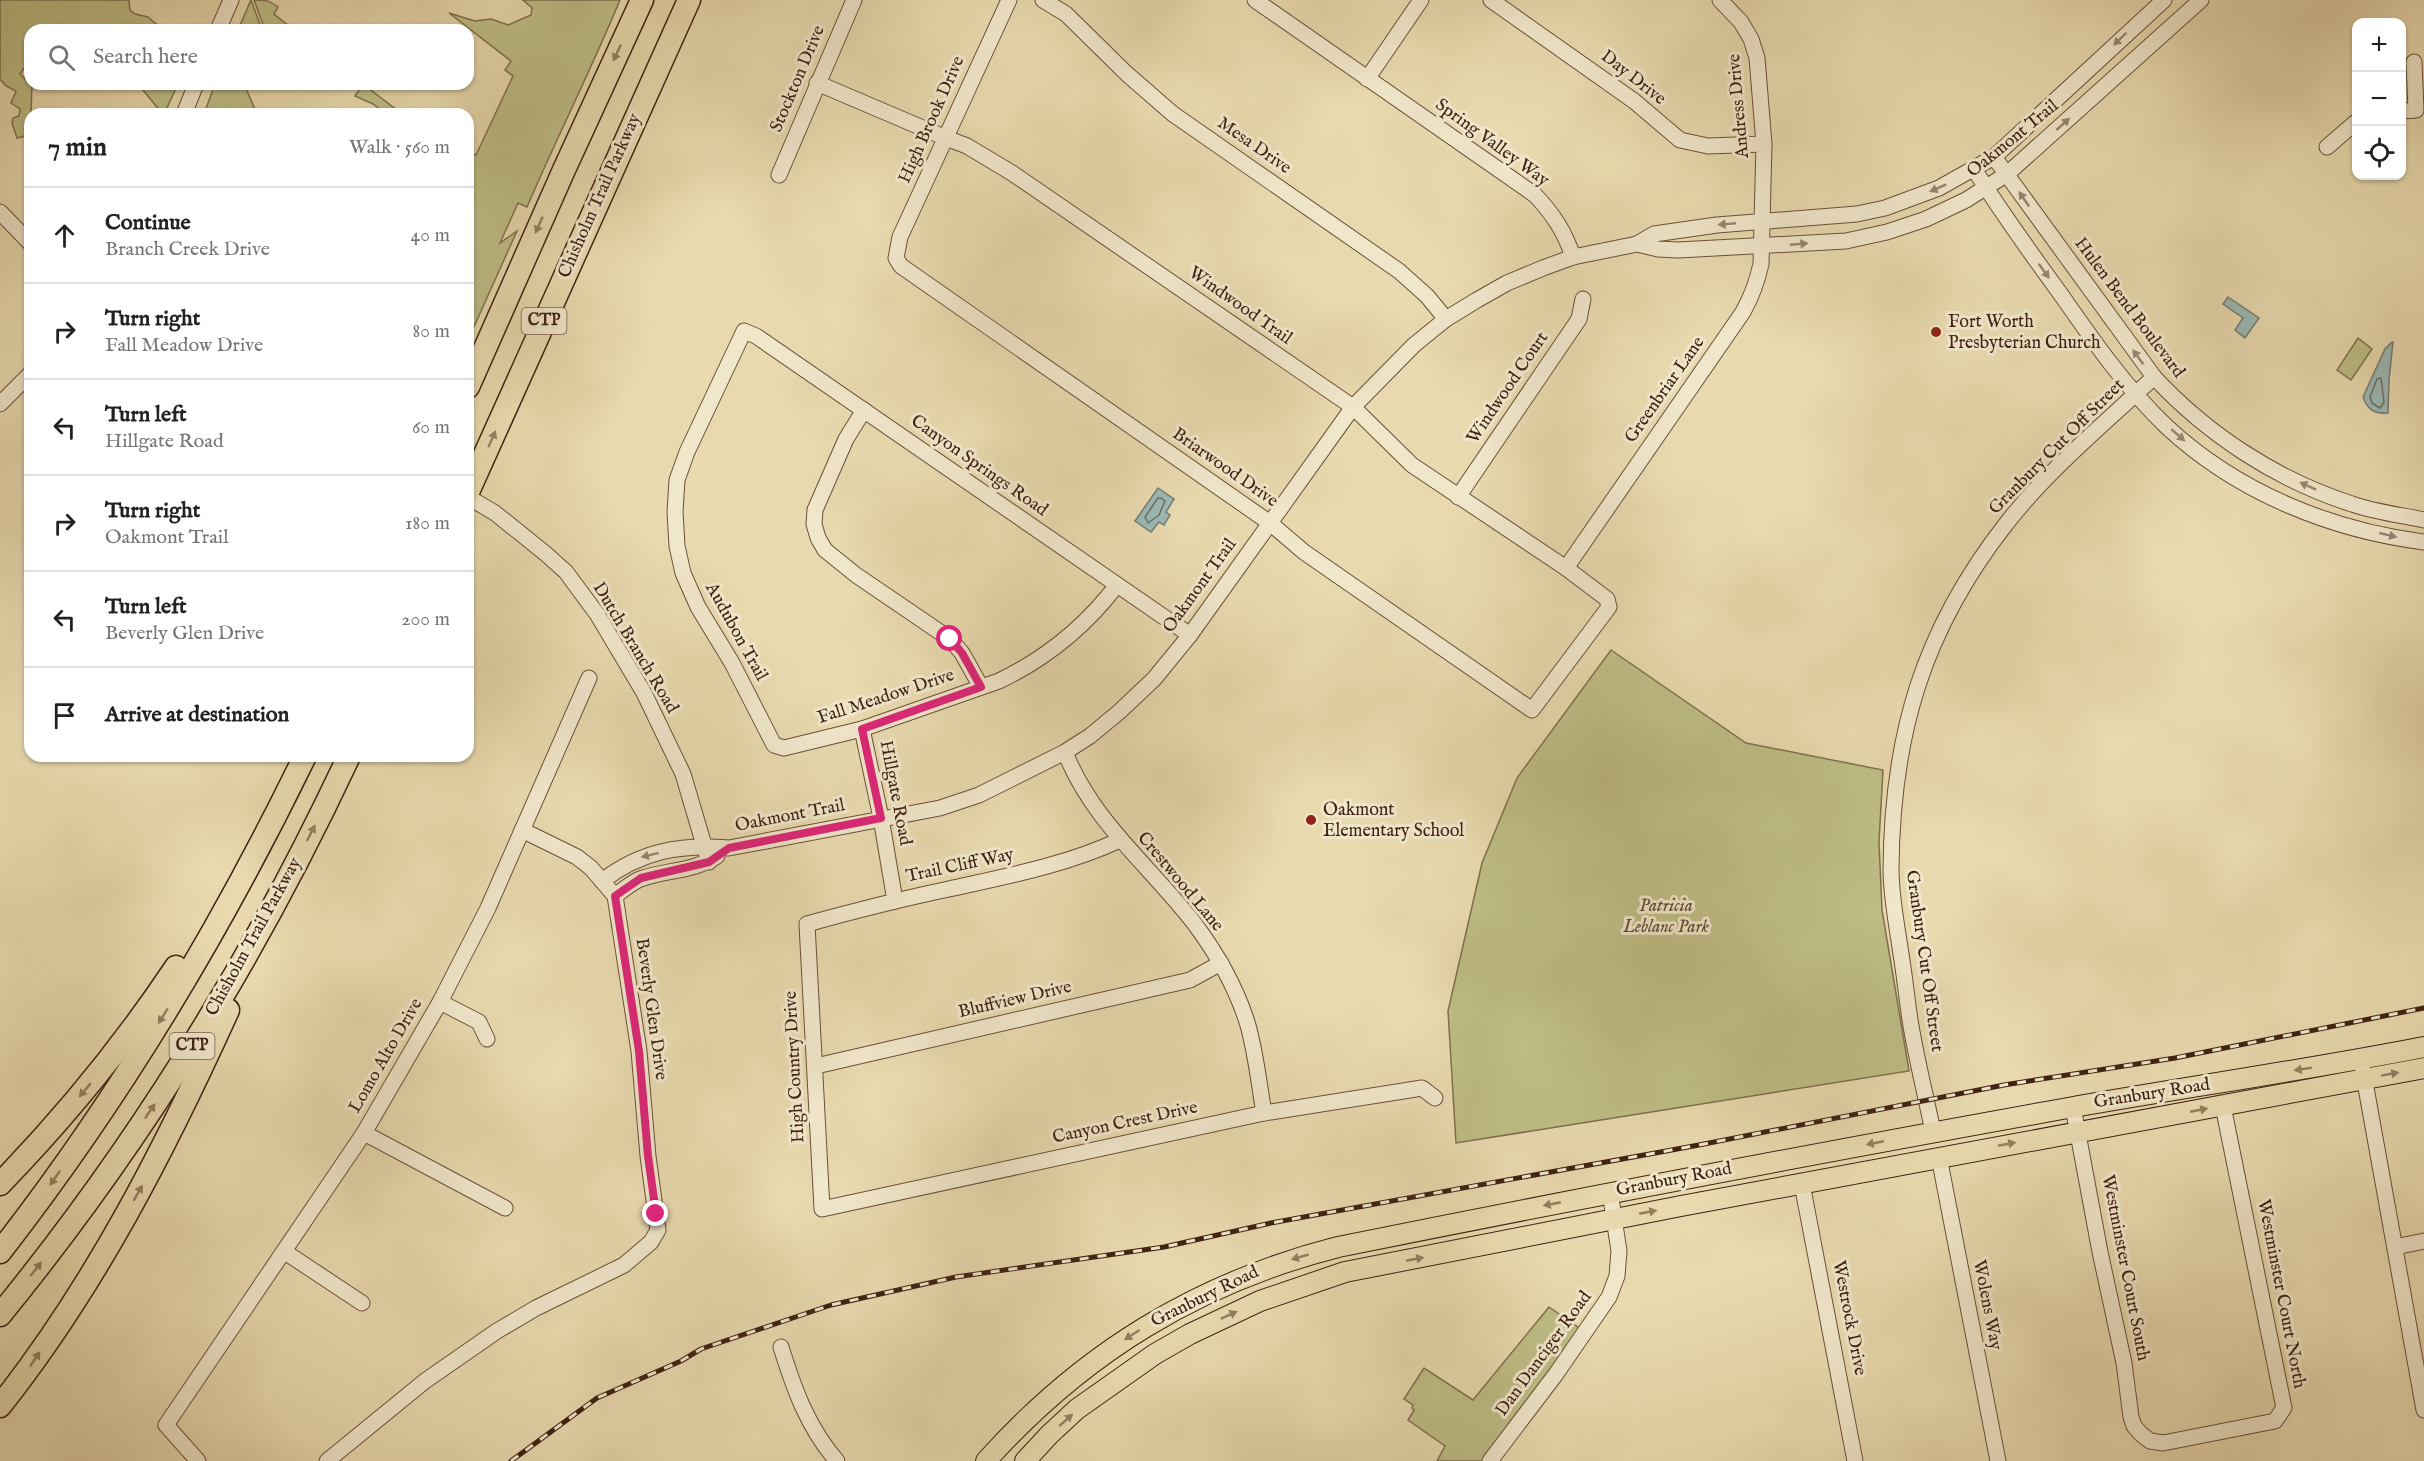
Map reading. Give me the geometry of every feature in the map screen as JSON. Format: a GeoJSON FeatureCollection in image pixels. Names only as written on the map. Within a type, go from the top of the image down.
{"type":"FeatureCollection","features":[{"type":"Feature","properties":{"kind":"highway","name":"CTP"},"geometry":{"type":"LineString","coordinates":[[474,373],[642,0]]}},
{"type":"Feature","properties":{"kind":"highway","name":"Chisholm Trail Parkway"},"geometry":{"type":"LineString","coordinates":[[474,478],[689,0]]}},
{"type":"Feature","properties":{"kind":"highway","name":"CTP"},"geometry":{"type":"LineString","coordinates":[[0,1252],[94,1122],[169,1007],[235,891],[302,762]]}},
{"type":"Feature","properties":{"kind":"highway","name":"Chisholm Trail Parkway"},"geometry":{"type":"LineString","coordinates":[[0,1315],[73,1222],[177,1070],[284,888],[346,762]]}},
{"type":"Feature","properties":{"kind":"highway"},"geometry":{"type":"LineString","coordinates":[[0,1184],[88,1087],[147,1009],[293,781]]}},
{"type":"Feature","properties":{"kind":"highway"},"geometry":{"type":"LineString","coordinates":[[0,1406],[26,1372],[92,1272],[149,1173],[193,1087],[284,888]]}},
{"type":"Feature","properties":{"kind":"main road","name":"Granbury Road"},"geometry":{"type":"LineString","coordinates":[[1025,1461],[1049,1434],[1077,1409],[1127,1372],[1190,1334],[1260,1301],[1345,1272],[1614,1218],[2223,1106],[2363,1069],[2424,1047]]}},
{"type":"Feature","properties":{"kind":"main road","name":"Granbury Road"},"geometry":{"type":"LineString","coordinates":[[986,1461],[1019,1424],[1080,1371],[1110,1350],[1186,1302],[1295,1257],[1338,1246],[1610,1192],[2073,1107],[2363,1069],[2424,1068]]}},
{"type":"Feature","properties":{"kind":"main road"},"geometry":{"type":"LineString","coordinates":[[1933,1132],[1945,1143],[1956,1147],[1980,1149]]}},
{"type":"Feature","properties":{"kind":"main road"},"geometry":{"type":"LineString","coordinates":[[1887,1167],[1930,1145],[1933,1132]]}},
{"type":"Feature","properties":{"kind":"main road"},"geometry":{"type":"LineString","coordinates":[[1338,1246],[1345,1272]]}},
{"type":"Feature","properties":{"kind":"main road"},"geometry":{"type":"LineString","coordinates":[[1110,1350],[1127,1372]]}},
{"type":"Feature","properties":{"kind":"street"},"geometry":{"type":"LineString","coordinates":[[221,24],[231,0]]}},
{"type":"Feature","properties":{"kind":"street","name":"Stockton Drive"},"geometry":{"type":"LineString","coordinates":[[779,175],[854,0]]}},
{"type":"Feature","properties":{"kind":"street","name":"High Brook Drive"},"geometry":{"type":"LineString","coordinates":[[896,258],[900,237],[1008,0]]}},
{"type":"Feature","properties":{"kind":"street","name":"Mesa Drive"},"geometry":{"type":"LineString","coordinates":[[1043,0],[1066,14],[1127,74],[1173,114],[1399,271],[1427,296],[1446,320]]}},
{"type":"Feature","properties":{"kind":"street","name":"Spring Valley Way"},"geometry":{"type":"LineString","coordinates":[[1255,0],[1535,195],[1558,223],[1567,238],[1573,257]]}},
{"type":"Feature","properties":{"kind":"street"},"geometry":{"type":"LineString","coordinates":[[1367,79],[1421,0]]}},
{"type":"Feature","properties":{"kind":"street","name":"Day Drive"},"geometry":{"type":"LineString","coordinates":[[1491,0],[1634,100],[1680,140],[1708,146],[1764,144]]}},
{"type":"Feature","properties":{"kind":"street","name":"Oakmont Trail"},"geometry":{"type":"LineString","coordinates":[[602,881],[636,859],[681,848],[704,846],[729,848],[940,808],[979,795],[1065,752],[1119,712],[1154,679],[1190,635],[1353,407],[1392,365],[1446,320],[1508,283],[1573,257],[1637,244],[1654,234],[1717,225],[1836,216],[1885,208],[1939,188],[1994,157],[2164,0]]}},
{"type":"Feature","properties":{"kind":"street","name":"Oakmont Trail"},"geometry":{"type":"LineString","coordinates":[[1637,244],[1658,249],[1678,250],[1846,242],[1926,219],[1987,189],[2007,174],[2200,0]]}},
{"type":"Feature","properties":{"kind":"street","name":"Andress Drive"},"geometry":{"type":"LineString","coordinates":[[1730,3],[1751,39],[1757,58],[1764,144],[1762,221]]}},
{"type":"Feature","properties":{"kind":"street"},"geometry":{"type":"LineString","coordinates":[[2406,111],[2416,110],[2414,62]]}},
{"type":"Feature","properties":{"kind":"street","name":"Windwood Trail"},"geometry":{"type":"LineString","coordinates":[[817,82],[967,146],[1012,173],[1353,407],[1400,454],[1458,497],[1566,568],[1607,599],[1609,607]]}},
{"type":"Feature","properties":{"kind":"street"},"geometry":{"type":"LineString","coordinates":[[186,108],[194,90]]}},
{"type":"Feature","properties":{"kind":"street"},"geometry":{"type":"LineString","coordinates":[[2327,147],[2352,125]]}},
{"type":"Feature","properties":{"kind":"street","name":"Hulen Bend Boulevard"},"geometry":{"type":"LineString","coordinates":[[1994,157],[2154,378],[2186,410],[2230,444],[2295,480],[2344,501],[2424,520]]}},
{"type":"Feature","properties":{"kind":"street"},"geometry":{"type":"LineString","coordinates":[[1974,170],[2106,357],[2136,394],[2167,426],[2215,465],[2285,503],[2336,523],[2424,542]]}},
{"type":"Feature","properties":{"kind":"street"},"geometry":{"type":"LineString","coordinates":[[0,212],[24,237]]}},
{"type":"Feature","properties":{"kind":"street","name":"Greenbriar Lane"},"geometry":{"type":"LineString","coordinates":[[1566,568],[1743,312],[1758,279],[1762,221]]}},
{"type":"Feature","properties":{"kind":"street","name":"Briarwood Drive"},"geometry":{"type":"LineString","coordinates":[[896,258],[900,266],[913,276],[1270,523],[1304,552],[1532,710],[1609,607]]}},
{"type":"Feature","properties":{"kind":"street","name":"Windwood Court"},"geometry":{"type":"LineString","coordinates":[[1458,497],[1579,319],[1583,299]]}},
{"type":"Feature","properties":{"kind":"street","name":"Canyon Springs Road"},"geometry":{"type":"LineString","coordinates":[[744,332],[756,336],[1190,635]]}},
{"type":"Feature","properties":{"kind":"street","name":"Audubon Trail"},"geometry":{"type":"LineString","coordinates":[[744,332],[692,441],[677,480],[675,512],[677,546],[683,573],[698,607],[732,663],[774,745]]}},
{"type":"Feature","properties":{"kind":"street","name":"Granbury Cut Off Street"},"geometry":{"type":"LineString","coordinates":[[1933,1132],[1911,1027],[1891,870],[1899,755],[1908,718],[1931,646],[1966,580],[2007,523],[2028,499],[2154,378]]}},
{"type":"Feature","properties":{"kind":"street"},"geometry":{"type":"LineString","coordinates":[[0,404],[24,380]]}},
{"type":"Feature","properties":{"kind":"street"},"geometry":{"type":"LineString","coordinates":[[864,410],[846,439],[815,510],[814,524],[818,538],[825,550],[856,575],[950,639],[962,653],[981,687]]}},
{"type":"Feature","properties":{"kind":"street","name":"Dutch Branch Road"},"geometry":{"type":"LineString","coordinates":[[474,501],[495,513],[566,572],[597,614],[644,693],[683,774],[709,862]]}},
{"type":"Feature","properties":{"kind":"street"},"geometry":{"type":"LineString","coordinates":[[2336,523],[2344,501]]}},
{"type":"Feature","properties":{"kind":"street"},"geometry":{"type":"LineString","coordinates":[[2353,527],[2364,507]]}},
{"type":"Feature","properties":{"kind":"street","name":"Fall Meadow Drive"},"geometry":{"type":"LineString","coordinates":[[774,745],[784,748],[862,729],[981,687],[1016,672],[1053,650],[1088,619],[1117,585]]}},
{"type":"Feature","properties":{"kind":"street","name":"Lomo Alto Drive"},"geometry":{"type":"LineString","coordinates":[[198,1461],[166,1425],[364,1133],[440,1002],[488,908],[589,678]]}},
{"type":"Feature","properties":{"kind":"street","name":"Hillgate Road"},"geometry":{"type":"LineString","coordinates":[[862,729],[881,818],[895,901]]}},
{"type":"Feature","properties":{"kind":"street","name":"Crestwood Lane"},"geometry":{"type":"LineString","coordinates":[[1065,752],[1079,782],[1120,840],[1194,923],[1221,963],[1247,1020],[1264,1113]]}},
{"type":"Feature","properties":{"kind":"street"},"geometry":{"type":"LineString","coordinates":[[522,830],[578,857],[615,896]]}},
{"type":"Feature","properties":{"kind":"street","name":"Trail Cliff Way"},"geometry":{"type":"LineString","coordinates":[[807,924],[895,901],[1055,865],[1088,855],[1120,840]]}},
{"type":"Feature","properties":{"kind":"street","name":"Oakmont Trail"},"geometry":{"type":"LineString","coordinates":[[615,896],[641,878],[709,862],[729,848]]}},
{"type":"Feature","properties":{"kind":"street","name":"Beverly Glen Drive"},"geometry":{"type":"LineString","coordinates":[[327,1461],[425,1381],[497,1331],[536,1308],[624,1265],[651,1242],[658,1230],[648,1156],[639,1051],[615,896]]}},
{"type":"Feature","properties":{"kind":"street","name":"High Country Drive"},"geometry":{"type":"LineString","coordinates":[[807,924],[822,1209]]}},
{"type":"Feature","properties":{"kind":"street","name":"Bluffview Drive"},"geometry":{"type":"LineString","coordinates":[[816,1066],[1190,980],[1221,963]]}},
{"type":"Feature","properties":{"kind":"street"},"geometry":{"type":"LineString","coordinates":[[440,1002],[479,1022],[487,1039]]}},
{"type":"Feature","properties":{"kind":"street"},"geometry":{"type":"LineString","coordinates":[[2363,1069],[2422,1387],[2424,1410]]}},
{"type":"Feature","properties":{"kind":"street","name":"Canyon Crest Drive"},"geometry":{"type":"LineString","coordinates":[[822,1209],[1264,1113],[1422,1088],[1435,1098]]}},
{"type":"Feature","properties":{"kind":"street","name":"Westminster Court North"},"geometry":{"type":"LineString","coordinates":[[2141,1434],[2150,1441],[2163,1443],[2275,1421],[2284,1408],[2223,1106]]}},
{"type":"Feature","properties":{"kind":"street","name":"Westminster Court South"},"geometry":{"type":"LineString","coordinates":[[2073,1107],[2100,1252],[2124,1362],[2131,1417],[2134,1426],[2141,1434]]}},
{"type":"Feature","properties":{"kind":"street"},"geometry":{"type":"LineString","coordinates":[[364,1133],[505,1208]]}},
{"type":"Feature","properties":{"kind":"street","name":"Wolens Way"},"geometry":{"type":"LineString","coordinates":[[1939,1157],[1998,1461]]}},
{"type":"Feature","properties":{"kind":"street","name":"Westrock Drive"},"geometry":{"type":"LineString","coordinates":[[1802,1184],[1855,1461]]}},
{"type":"Feature","properties":{"kind":"street","name":"Dan Danciger Road"},"geometry":{"type":"LineString","coordinates":[[1490,1461],[1556,1374],[1609,1297],[1617,1276],[1619,1251],[1610,1192]]}},
{"type":"Feature","properties":{"kind":"street"},"geometry":{"type":"LineString","coordinates":[[2395,1247],[2424,1241]]}},
{"type":"Feature","properties":{"kind":"street"},"geometry":{"type":"LineString","coordinates":[[285,1252],[362,1303]]}},
{"type":"Feature","properties":{"kind":"street"},"geometry":{"type":"LineString","coordinates":[[781,1347],[796,1395],[815,1431],[837,1461]]}},
{"type":"Feature","properties":{"kind":"green space"},"geometry":{"type":"Polygon","coordinates":[[[0,0],[129,0],[130,10],[135,14],[148,17],[156,24],[24,24],[24,68],[20,74],[24,78],[24,90],[32,90],[31,108],[24,108],[24,136],[17,138],[12,123],[13,118],[19,116],[20,109],[11,103],[16,91],[6,86],[0,79],[0,0]]]}},
{"type":"Feature","properties":{"kind":"green space"},"geometry":{"type":"Polygon","coordinates":[[[251,0],[260,24],[241,24],[251,0]]]}},
{"type":"Feature","properties":{"kind":"green space"},"geometry":{"type":"Polygon","coordinates":[[[254,0],[267,1],[278,7],[274,14],[286,24],[263,24],[254,0]]]}},
{"type":"Feature","properties":{"kind":"green space"},"geometry":{"type":"Polygon","coordinates":[[[523,0],[620,0],[527,207],[518,203],[500,243],[517,231],[474,327],[474,154],[476,155],[513,76],[505,70],[511,61],[474,32],[474,24],[463,24],[449,13],[475,21],[491,19],[508,25],[531,15],[532,8],[523,0]]]}},
{"type":"Feature","properties":{"kind":"green space"},"geometry":{"type":"Polygon","coordinates":[[[143,90],[175,90],[167,108],[158,108],[143,90]]]}},
{"type":"Feature","properties":{"kind":"green space"},"geometry":{"type":"Polygon","coordinates":[[[213,90],[247,90],[254,108],[206,108],[213,90]]]}},
{"type":"Feature","properties":{"kind":"green space"},"geometry":{"type":"Polygon","coordinates":[[[359,90],[371,90],[394,108],[378,108],[355,96],[359,90]]]}},
{"type":"Feature","properties":{"kind":"green space"},"geometry":{"type":"Polygon","coordinates":[[[2358,338],[2372,349],[2351,380],[2337,370],[2358,338]]]}},
{"type":"Feature","properties":{"kind":"green space","name":"Patricia Leblanc Park"},"geometry":{"type":"Polygon","coordinates":[[[1611,650],[1746,743],[1883,770],[1879,842],[1882,910],[1909,1071],[1456,1143],[1448,1011],[1482,863],[1517,778],[1611,650]]]}},
{"type":"Feature","properties":{"kind":"green space"},"geometry":{"type":"Polygon","coordinates":[[[1549,1307],[1585,1332],[1489,1461],[1437,1461],[1445,1446],[1408,1420],[1414,1410],[1413,1405],[1404,1399],[1424,1368],[1473,1400],[1549,1307]]]}},
{"type":"Feature","properties":{"kind":"water"},"geometry":{"type":"Polygon","coordinates":[[[2228,297],[2259,318],[2245,338],[2235,330],[2243,318],[2223,304],[2228,297]]]}},
{"type":"Feature","properties":{"kind":"water"},"geometry":{"type":"Polygon","coordinates":[[[2392,342],[2388,413],[2379,413],[2369,408],[2363,397],[2385,349],[2392,342]]]}},
{"type":"Feature","properties":{"kind":"water"},"geometry":{"type":"Polygon","coordinates":[[[1158,488],[1174,499],[1166,512],[1170,515],[1164,525],[1159,522],[1151,532],[1135,521],[1158,488]]]}},
{"type":"Feature","properties":{"kind":"railway"},"geometry":{"type":"LineString","coordinates":[[511,1461],[597,1398],[681,1361],[701,1349],[831,1305],[956,1277],[1164,1247],[1271,1223],[1699,1145],[2004,1085],[2175,1058],[2424,1008]]}},
{"type":"Feature","properties":{"kind":"place","name":"Fort Worth Presbyterian Church"},"geometry":{"type":"Point","coordinates":[1936,332]}},
{"type":"Feature","properties":{"kind":"place","name":"Oakmont Elementary School"},"geometry":{"type":"Point","coordinates":[1311,820]}},
{"type":"Feature","properties":{"kind":"route"},"geometry":{"type":"LineString","coordinates":[[656,1214],[648,1156],[639,1051],[615,896],[641,878],[709,862],[729,848],[881,818],[862,729],[981,687],[962,653],[950,639]]}}]}
